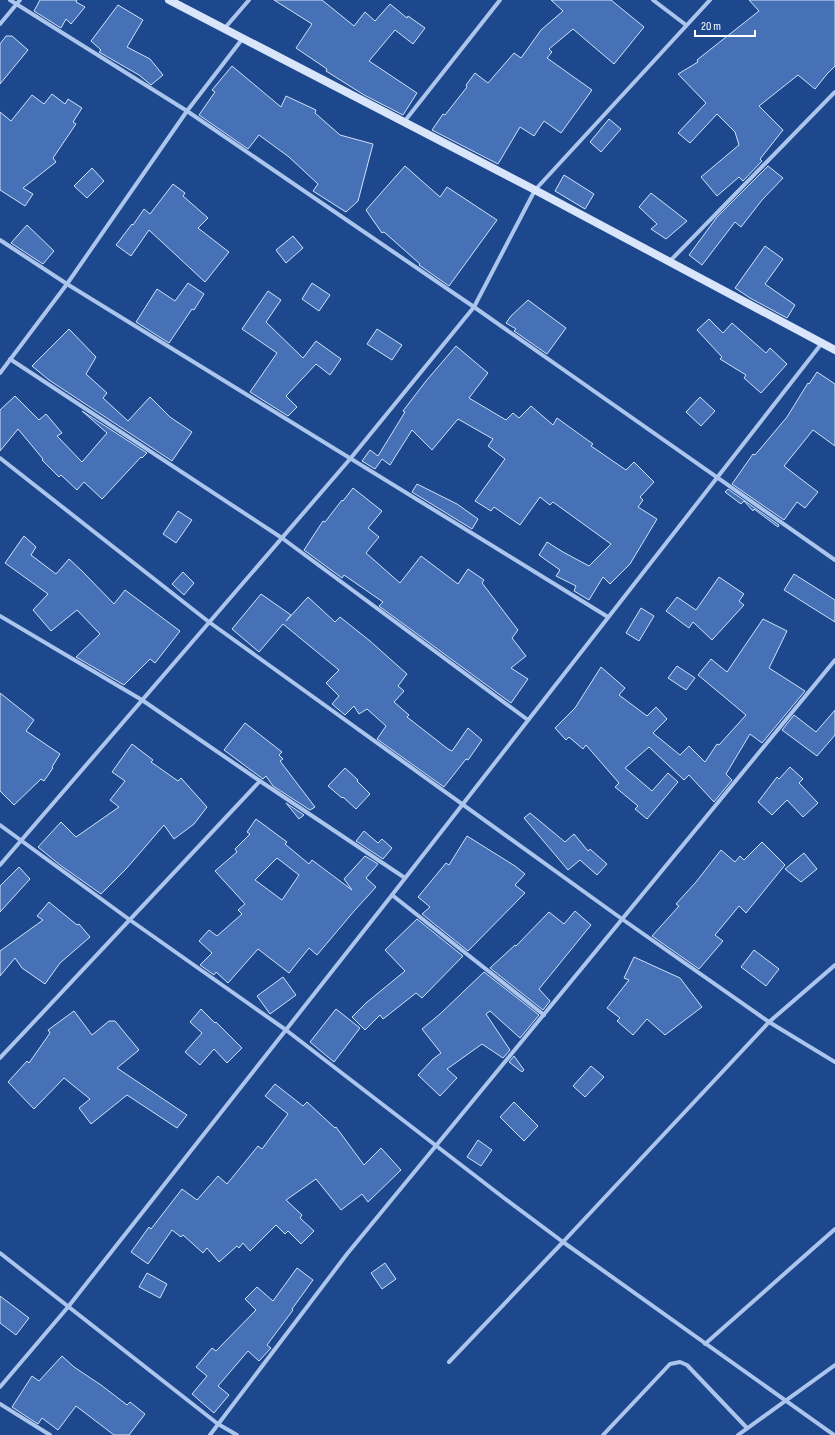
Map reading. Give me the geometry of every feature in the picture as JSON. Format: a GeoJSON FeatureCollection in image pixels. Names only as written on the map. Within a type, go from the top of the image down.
{"type":"FeatureCollection","features":[{"type":"Feature","properties":{"kind":"street"},"geometry":{"type":"LineString","coordinates":[[10,0],[187,111],[474,307],[835,560]]}},
{"type":"Feature","properties":{"kind":"street"},"geometry":{"type":"LineString","coordinates":[[0,24],[20,0]]}},
{"type":"Feature","properties":{"kind":"street"},"geometry":{"type":"LineString","coordinates":[[169,0],[535,190],[835,350]]}},
{"type":"Feature","properties":{"kind":"street"},"geometry":{"type":"LineString","coordinates":[[224,29],[250,0]]}},
{"type":"Feature","properties":{"kind":"street"},"geometry":{"type":"LineString","coordinates":[[404,122],[500,0]]}},
{"type":"Feature","properties":{"kind":"street"},"geometry":{"type":"LineString","coordinates":[[653,0],[686,25]]}},
{"type":"Feature","properties":{"kind":"street"},"geometry":{"type":"LineString","coordinates":[[0,865],[350,459],[474,307],[535,190],[710,0]]}},
{"type":"Feature","properties":{"kind":"street"},"geometry":{"type":"LineString","coordinates":[[0,373],[67,284],[187,111],[243,38]]}},
{"type":"Feature","properties":{"kind":"street"},"geometry":{"type":"LineString","coordinates":[[670,262],[835,92]]}},
{"type":"Feature","properties":{"kind":"street"},"geometry":{"type":"LineString","coordinates":[[0,240],[67,284],[608,617]]}},
{"type":"Feature","properties":{"kind":"street"},"geometry":{"type":"LineString","coordinates":[[0,1388],[68,1307],[286,1030],[822,343]]}},
{"type":"Feature","properties":{"kind":"street"},"geometry":{"type":"LineString","coordinates":[[10,359],[282,538],[528,720]]}},
{"type":"Feature","properties":{"kind":"street"},"geometry":{"type":"LineString","coordinates":[[0,458],[210,622],[622,919],[769,1022],[835,1062]]}},
{"type":"Feature","properties":{"kind":"street"},"geometry":{"type":"LineString","coordinates":[[0,616],[142,700],[405,878]]}},
{"type":"Feature","properties":{"kind":"street"},"geometry":{"type":"LineString","coordinates":[[210,1435],[347,1254],[835,660]]}},
{"type":"Feature","properties":{"kind":"street"},"geometry":{"type":"LineString","coordinates":[[0,1058],[260,781]]}},
{"type":"Feature","properties":{"kind":"street"},"geometry":{"type":"LineString","coordinates":[[0,825],[130,920],[286,1030],[563,1242],[834,1435]]}},
{"type":"Feature","properties":{"kind":"street"},"geometry":{"type":"LineString","coordinates":[[392,895],[544,1015]]}},
{"type":"Feature","properties":{"kind":"street"},"geometry":{"type":"LineString","coordinates":[[449,1362],[769,1022],[835,965]]}},
{"type":"Feature","properties":{"kind":"street"},"geometry":{"type":"LineString","coordinates":[[705,1344],[835,1229]]}},
{"type":"Feature","properties":{"kind":"street"},"geometry":{"type":"LineString","coordinates":[[0,1253],[218,1424],[237,1435]]}},
{"type":"Feature","properties":{"kind":"street"},"geometry":{"type":"LineString","coordinates":[[603,1435],[670,1364],[680,1362],[687,1365],[747,1428]]}},
{"type":"Feature","properties":{"kind":"street"},"geometry":{"type":"LineString","coordinates":[[738,1435],[835,1365]]}},
{"type":"Feature","properties":{"kind":"street"},"geometry":{"type":"LineString","coordinates":[[0,1404],[50,1435]]}},
{"type":"Feature","properties":{"kind":"building"},"geometry":{"type":"Polygon","coordinates":[[[40,0],[77,0],[76,2],[85,7],[71,24],[66,19],[61,28],[34,11],[40,0]]]}},
{"type":"Feature","properties":{"kind":"building"},"geometry":{"type":"Polygon","coordinates":[[[274,0],[322,0],[354,26],[365,12],[375,21],[390,4],[407,18],[408,16],[425,28],[413,44],[395,30],[369,61],[417,93],[403,115],[364,95],[326,71],[327,69],[296,48],[312,24],[274,0]]]}},
{"type":"Feature","properties":{"kind":"building"},"geometry":{"type":"Polygon","coordinates":[[[551,0],[611,0],[644,27],[614,64],[573,29],[549,49],[552,52],[547,58],[592,90],[561,133],[544,121],[534,136],[520,127],[498,164],[432,130],[443,114],[445,115],[467,87],[466,85],[475,73],[488,83],[514,53],[521,58],[541,30],[563,11],[551,0]]]}},
{"type":"Feature","properties":{"kind":"building"},"geometry":{"type":"Polygon","coordinates":[[[749,0],[835,0],[835,66],[815,89],[798,75],[759,106],[783,130],[760,159],[762,161],[743,181],[739,177],[717,196],[701,177],[739,145],[735,132],[717,114],[690,143],[678,133],[706,103],[678,74],[698,62],[697,60],[759,11],[749,0]]]}},
{"type":"Feature","properties":{"kind":"building"},"geometry":{"type":"Polygon","coordinates":[[[118,5],[143,20],[127,47],[150,59],[163,75],[151,85],[139,75],[99,52],[101,50],[91,41],[118,5]]]}},
{"type":"Feature","properties":{"kind":"building"},"geometry":{"type":"Polygon","coordinates":[[[6,36],[12,36],[28,50],[0,84],[0,44],[6,36]]]}},
{"type":"Feature","properties":{"kind":"building"},"geometry":{"type":"Polygon","coordinates":[[[232,66],[281,107],[286,96],[316,110],[315,113],[340,135],[373,144],[358,201],[346,212],[313,191],[318,184],[289,157],[259,135],[248,149],[199,115],[215,92],[212,90],[232,66]]]}},
{"type":"Feature","properties":{"kind":"building"},"geometry":{"type":"Polygon","coordinates":[[[52,94],[65,104],[68,99],[82,108],[73,122],[76,124],[53,158],[56,162],[23,188],[33,194],[25,206],[0,190],[0,112],[11,121],[32,95],[44,104],[52,94]]]}},
{"type":"Feature","properties":{"kind":"building"},"geometry":{"type":"Polygon","coordinates":[[[609,119],[621,129],[601,152],[590,142],[609,119]]]}},
{"type":"Feature","properties":{"kind":"building"},"geometry":{"type":"Polygon","coordinates":[[[405,166],[440,197],[447,187],[497,220],[449,286],[419,265],[420,264],[384,232],[382,233],[366,210],[405,166]]]}},
{"type":"Feature","properties":{"kind":"building"},"geometry":{"type":"Polygon","coordinates":[[[768,166],[783,178],[762,200],[741,227],[735,222],[702,265],[689,255],[717,217],[768,166]]]}},
{"type":"Feature","properties":{"kind":"building"},"geometry":{"type":"Polygon","coordinates":[[[92,168],[104,181],[87,198],[74,186],[92,168]]]}},
{"type":"Feature","properties":{"kind":"building"},"geometry":{"type":"Polygon","coordinates":[[[564,175],[594,194],[585,209],[555,191],[564,175]]]}},
{"type":"Feature","properties":{"kind":"building"},"geometry":{"type":"Polygon","coordinates":[[[173,184],[185,193],[183,196],[208,218],[198,228],[229,252],[205,282],[149,230],[131,256],[116,245],[144,209],[150,214],[173,184]]]}},
{"type":"Feature","properties":{"kind":"building"},"geometry":{"type":"Polygon","coordinates":[[[651,193],[687,221],[666,239],[651,229],[657,224],[639,207],[651,193]]]}},
{"type":"Feature","properties":{"kind":"building"},"geometry":{"type":"Polygon","coordinates":[[[27,225],[54,251],[43,264],[11,243],[27,225]]]}},
{"type":"Feature","properties":{"kind":"building"},"geometry":{"type":"Polygon","coordinates":[[[293,236],[303,248],[286,263],[276,250],[293,236]]]}},
{"type":"Feature","properties":{"kind":"building"},"geometry":{"type":"Polygon","coordinates":[[[765,246],[783,259],[765,284],[795,305],[787,318],[735,288],[765,246]]]}},
{"type":"Feature","properties":{"kind":"building"},"geometry":{"type":"Polygon","coordinates":[[[188,283],[204,294],[169,343],[136,322],[157,289],[175,301],[188,283]]]}},
{"type":"Feature","properties":{"kind":"building"},"geometry":{"type":"Polygon","coordinates":[[[312,283],[330,295],[319,311],[302,299],[312,283]]]}},
{"type":"Feature","properties":{"kind":"building"},"geometry":{"type":"Polygon","coordinates":[[[268,291],[281,300],[266,322],[303,358],[316,341],[341,359],[330,375],[316,364],[286,396],[297,407],[288,416],[250,392],[277,353],[242,329],[268,291]]]}},
{"type":"Feature","properties":{"kind":"building"},"geometry":{"type":"Polygon","coordinates":[[[528,300],[566,328],[547,354],[514,331],[516,329],[506,323],[511,316],[528,300]]]}},
{"type":"Feature","properties":{"kind":"building"},"geometry":{"type":"Polygon","coordinates":[[[709,319],[723,333],[732,323],[766,353],[770,348],[787,364],[761,393],[744,378],[746,375],[720,359],[722,357],[697,330],[709,319]]]}},
{"type":"Feature","properties":{"kind":"building"},"geometry":{"type":"Polygon","coordinates":[[[69,329],[96,357],[86,374],[107,393],[103,398],[128,421],[150,397],[170,417],[192,432],[172,461],[49,380],[32,366],[69,329]]]}},
{"type":"Feature","properties":{"kind":"building"},"geometry":{"type":"Polygon","coordinates":[[[377,329],[402,345],[392,360],[367,344],[377,329]]]}},
{"type":"Feature","properties":{"kind":"building"},"geometry":{"type":"Polygon","coordinates":[[[456,346],[488,373],[469,398],[506,420],[513,413],[519,418],[531,406],[553,425],[557,418],[593,444],[591,446],[626,470],[634,462],[654,482],[640,497],[643,500],[638,507],[657,519],[630,564],[610,584],[603,577],[589,600],[574,591],[576,586],[556,576],[560,570],[539,555],[547,542],[589,566],[611,544],[553,502],[550,505],[540,497],[520,525],[494,507],[491,511],[475,501],[505,459],[488,446],[493,439],[458,419],[432,450],[412,430],[390,465],[382,459],[375,469],[362,461],[370,450],[378,456],[405,412],[403,411],[456,346]]]}},
{"type":"Feature","properties":{"kind":"building"},"geometry":{"type":"Polygon","coordinates":[[[817,372],[835,384],[835,446],[813,430],[784,466],[818,492],[805,508],[797,502],[784,520],[732,484],[753,454],[755,455],[787,417],[808,383],[809,384],[817,372]]]}},
{"type":"Feature","properties":{"kind":"building"},"geometry":{"type":"Polygon","coordinates":[[[15,396],[39,420],[46,414],[62,433],[57,436],[82,462],[107,433],[82,411],[147,453],[142,458],[141,457],[102,499],[84,482],[77,490],[61,475],[59,477],[42,460],[43,459],[18,429],[0,451],[0,410],[15,396]]]}},
{"type":"Feature","properties":{"kind":"building"},"geometry":{"type":"Polygon","coordinates":[[[700,397],[715,411],[701,426],[686,412],[700,397]]]}},
{"type":"Feature","properties":{"kind":"building"},"geometry":{"type":"Polygon","coordinates":[[[417,484],[457,504],[478,519],[472,529],[412,492],[417,484]]]}},
{"type":"Feature","properties":{"kind":"building"},"geometry":{"type":"Polygon","coordinates":[[[353,488],[382,511],[368,528],[379,537],[366,553],[400,583],[421,556],[458,584],[468,569],[484,580],[482,583],[518,630],[512,638],[526,656],[511,668],[528,679],[511,703],[379,606],[383,602],[344,575],[342,578],[304,550],[323,521],[325,522],[353,488]]]}},
{"type":"Feature","properties":{"kind":"building"},"geometry":{"type":"Polygon","coordinates":[[[728,489],[779,525],[778,527],[754,509],[753,511],[744,501],[741,504],[725,492],[728,489]]]}},
{"type":"Feature","properties":{"kind":"building"},"geometry":{"type":"Polygon","coordinates":[[[178,511],[192,520],[176,543],[163,534],[178,511]]]}},
{"type":"Feature","properties":{"kind":"building"},"geometry":{"type":"Polygon","coordinates":[[[24,536],[36,547],[31,555],[56,574],[69,559],[114,604],[125,590],[180,631],[155,663],[150,659],[124,685],[76,657],[100,634],[77,610],[51,631],[33,610],[48,594],[5,563],[24,536]]]}},
{"type":"Feature","properties":{"kind":"building"},"geometry":{"type":"Polygon","coordinates":[[[183,572],[194,583],[184,595],[172,584],[183,572]]]}},
{"type":"Feature","properties":{"kind":"building"},"geometry":{"type":"Polygon","coordinates":[[[794,574],[835,600],[835,622],[784,590],[794,574]]]}},
{"type":"Feature","properties":{"kind":"building"},"geometry":{"type":"Polygon","coordinates":[[[719,577],[744,594],[739,601],[744,605],[712,640],[693,622],[689,628],[666,611],[677,597],[696,610],[719,577]]]}},
{"type":"Feature","properties":{"kind":"building"},"geometry":{"type":"Polygon","coordinates":[[[261,594],[291,615],[286,621],[308,597],[335,622],[340,617],[370,641],[407,674],[398,686],[404,691],[394,702],[409,715],[407,717],[448,749],[452,751],[468,728],[482,740],[468,760],[466,759],[444,787],[377,739],[386,726],[367,709],[359,714],[354,706],[345,715],[332,704],[339,696],[326,683],[339,670],[283,624],[259,652],[232,629],[261,594]]]}},
{"type":"Feature","properties":{"kind":"building"},"geometry":{"type":"Polygon","coordinates":[[[641,608],[654,616],[639,641],[626,633],[641,608]]]}},
{"type":"Feature","properties":{"kind":"building"},"geometry":{"type":"Polygon","coordinates":[[[763,619],[787,631],[769,668],[805,691],[762,743],[750,734],[726,774],[732,780],[714,802],[689,775],[684,780],[649,747],[625,768],[652,791],[668,773],[678,782],[647,819],[635,809],[638,806],[615,787],[619,783],[586,745],[583,749],[569,737],[566,740],[555,728],[575,708],[601,667],[625,688],[619,695],[647,716],[656,707],[667,719],[653,733],[680,755],[689,746],[705,762],[717,744],[719,745],[746,715],[698,675],[711,659],[727,672],[763,619]]]}},
{"type":"Feature","properties":{"kind":"building"},"geometry":{"type":"Polygon","coordinates":[[[677,666],[695,678],[686,690],[668,678],[677,666]]]}},
{"type":"Feature","properties":{"kind":"building"},"geometry":{"type":"Polygon","coordinates":[[[0,693],[34,720],[26,731],[60,754],[44,781],[41,779],[14,805],[0,791],[0,693]]]}},
{"type":"Feature","properties":{"kind":"building"},"geometry":{"type":"Polygon","coordinates":[[[835,710],[835,735],[817,756],[782,730],[794,715],[816,732],[835,710]]]}},
{"type":"Feature","properties":{"kind":"building"},"geometry":{"type":"Polygon","coordinates":[[[245,723],[282,752],[279,755],[283,759],[280,761],[315,807],[310,810],[273,786],[266,776],[263,779],[224,750],[245,723]]]}},
{"type":"Feature","properties":{"kind":"building"},"geometry":{"type":"Polygon","coordinates":[[[132,744],[153,760],[151,762],[178,781],[181,778],[207,807],[194,824],[174,839],[164,825],[126,869],[101,894],[60,865],[38,847],[61,822],[76,837],[119,807],[110,800],[125,781],[112,772],[132,744]]]}},
{"type":"Feature","properties":{"kind":"building"},"geometry":{"type":"Polygon","coordinates":[[[790,767],[803,779],[799,783],[818,803],[803,817],[787,800],[772,815],[758,802],[777,777],[779,779],[790,767]]]}},
{"type":"Feature","properties":{"kind":"building"},"geometry":{"type":"Polygon","coordinates":[[[345,768],[370,794],[356,809],[328,786],[345,768]]]}},
{"type":"Feature","properties":{"kind":"building"},"geometry":{"type":"Polygon","coordinates":[[[286,803],[304,815],[299,819],[286,803]]]}},
{"type":"Feature","properties":{"kind":"building"},"geometry":{"type":"Polygon","coordinates":[[[530,813],[565,842],[574,834],[588,851],[590,849],[607,864],[597,875],[580,860],[568,870],[524,818],[530,813]]]}},
{"type":"Feature","properties":{"kind":"building"},"geometry":{"type":"Polygon","coordinates":[[[256,819],[287,842],[285,844],[309,864],[312,860],[352,890],[344,879],[365,856],[378,864],[366,878],[376,887],[317,955],[309,948],[289,973],[258,949],[228,983],[216,972],[214,975],[200,965],[212,953],[199,941],[209,930],[217,936],[242,914],[238,910],[245,904],[215,871],[237,852],[235,849],[250,834],[247,832],[256,819]],[[277,858],[255,880],[282,900],[299,875],[277,858]]]}},
{"type":"Feature","properties":{"kind":"building"},"geometry":{"type":"Polygon","coordinates":[[[364,831],[378,843],[382,839],[392,848],[383,859],[356,841],[364,831]]]}},
{"type":"Feature","properties":{"kind":"building"},"geometry":{"type":"Polygon","coordinates":[[[467,836],[515,866],[525,874],[515,885],[525,893],[468,951],[422,914],[430,907],[418,897],[446,863],[449,865],[467,836]]]}},
{"type":"Feature","properties":{"kind":"building"},"geometry":{"type":"Polygon","coordinates":[[[762,842],[785,865],[746,913],[739,906],[715,935],[723,941],[699,969],[652,936],[679,906],[676,904],[696,882],[721,850],[735,862],[740,856],[744,860],[762,842]]]}},
{"type":"Feature","properties":{"kind":"building"},"geometry":{"type":"Polygon","coordinates":[[[804,853],[817,869],[801,882],[785,869],[804,853]]]}},
{"type":"Feature","properties":{"kind":"building"},"geometry":{"type":"Polygon","coordinates":[[[19,867],[30,879],[0,912],[0,886],[19,867]]]}},
{"type":"Feature","properties":{"kind":"building"},"geometry":{"type":"Polygon","coordinates":[[[49,902],[77,925],[79,924],[90,937],[60,963],[45,984],[22,968],[15,958],[0,976],[0,951],[43,920],[37,916],[49,902]]]}},
{"type":"Feature","properties":{"kind":"building"},"geometry":{"type":"Polygon","coordinates":[[[575,911],[591,925],[539,989],[550,1001],[543,1010],[490,968],[515,945],[516,946],[549,912],[564,924],[575,911]]]}},
{"type":"Feature","properties":{"kind":"building"},"geometry":{"type":"Polygon","coordinates":[[[417,919],[463,956],[422,998],[416,993],[383,1019],[380,1015],[365,1030],[352,1017],[366,1003],[405,971],[385,950],[417,919]]]}},
{"type":"Feature","properties":{"kind":"building"},"geometry":{"type":"Polygon","coordinates":[[[754,950],[779,969],[766,986],[741,967],[754,950]]]}},
{"type":"Feature","properties":{"kind":"building"},"geometry":{"type":"Polygon","coordinates":[[[634,957],[680,978],[702,1007],[665,1035],[647,1019],[633,1035],[617,1021],[620,1018],[607,1008],[629,980],[624,978],[634,957]]]}},
{"type":"Feature","properties":{"kind":"building"},"geometry":{"type":"Polygon","coordinates":[[[484,972],[539,1015],[520,1038],[490,1011],[486,1014],[510,1050],[503,1058],[482,1044],[447,1069],[457,1078],[440,1096],[418,1075],[441,1053],[422,1029],[484,972]]]}},
{"type":"Feature","properties":{"kind":"building"},"geometry":{"type":"Polygon","coordinates":[[[283,977],[296,995],[270,1014],[257,996],[283,977]]]}},
{"type":"Feature","properties":{"kind":"building"},"geometry":{"type":"Polygon","coordinates":[[[201,1009],[242,1048],[227,1063],[214,1049],[200,1065],[185,1052],[202,1033],[190,1022],[201,1009]]]}},
{"type":"Feature","properties":{"kind":"building"},"geometry":{"type":"Polygon","coordinates":[[[336,1009],[360,1028],[334,1062],[310,1042],[336,1009]]]}},
{"type":"Feature","properties":{"kind":"building"},"geometry":{"type":"Polygon","coordinates":[[[74,1011],[92,1035],[109,1021],[115,1021],[139,1050],[117,1068],[187,1115],[177,1128],[127,1095],[91,1124],[79,1108],[90,1099],[64,1078],[34,1109],[8,1082],[27,1061],[29,1063],[50,1033],[48,1030],[74,1011]]]}},
{"type":"Feature","properties":{"kind":"building"},"geometry":{"type":"Polygon","coordinates":[[[514,1056],[524,1070],[522,1072],[509,1062],[514,1056]]]}},
{"type":"Feature","properties":{"kind":"building"},"geometry":{"type":"Polygon","coordinates":[[[591,1066],[604,1077],[585,1097],[573,1086],[591,1066]]]}},
{"type":"Feature","properties":{"kind":"building"},"geometry":{"type":"Polygon","coordinates":[[[275,1084],[303,1106],[307,1102],[335,1128],[336,1127],[364,1165],[381,1148],[401,1170],[368,1202],[362,1194],[341,1210],[316,1179],[286,1200],[302,1215],[300,1218],[314,1231],[301,1244],[288,1231],[285,1234],[276,1225],[250,1251],[243,1243],[239,1248],[237,1246],[219,1262],[207,1248],[203,1253],[183,1235],[181,1237],[172,1230],[148,1264],[131,1252],[149,1227],[151,1229],[182,1189],[197,1200],[218,1176],[227,1184],[258,1146],[262,1149],[288,1114],[265,1096],[275,1084]]]}},
{"type":"Feature","properties":{"kind":"building"},"geometry":{"type":"Polygon","coordinates":[[[514,1102],[538,1126],[524,1141],[500,1117],[514,1102]]]}},
{"type":"Feature","properties":{"kind":"building"},"geometry":{"type":"Polygon","coordinates":[[[478,1140],[492,1150],[481,1166],[467,1157],[478,1140]]]}},
{"type":"Feature","properties":{"kind":"building"},"geometry":{"type":"Polygon","coordinates":[[[385,1263],[396,1279],[382,1289],[371,1273],[385,1263]]]}},
{"type":"Feature","properties":{"kind":"building"},"geometry":{"type":"Polygon","coordinates":[[[297,1268],[313,1280],[267,1345],[271,1348],[259,1361],[248,1351],[218,1386],[229,1395],[214,1413],[192,1394],[207,1376],[196,1367],[212,1348],[216,1351],[256,1310],[245,1299],[257,1287],[273,1301],[297,1268]]]}},
{"type":"Feature","properties":{"kind":"building"},"geometry":{"type":"Polygon","coordinates":[[[147,1273],[167,1284],[160,1298],[139,1287],[147,1273]]]}},
{"type":"Feature","properties":{"kind":"building"},"geometry":{"type":"Polygon","coordinates":[[[0,1296],[29,1318],[16,1335],[0,1323],[0,1296]]]}},
{"type":"Feature","properties":{"kind":"building"},"geometry":{"type":"Polygon","coordinates":[[[62,1356],[74,1367],[127,1405],[130,1402],[145,1414],[129,1435],[114,1435],[76,1406],[58,1430],[42,1418],[38,1424],[12,1407],[32,1376],[39,1381],[62,1356]]]}}]}
